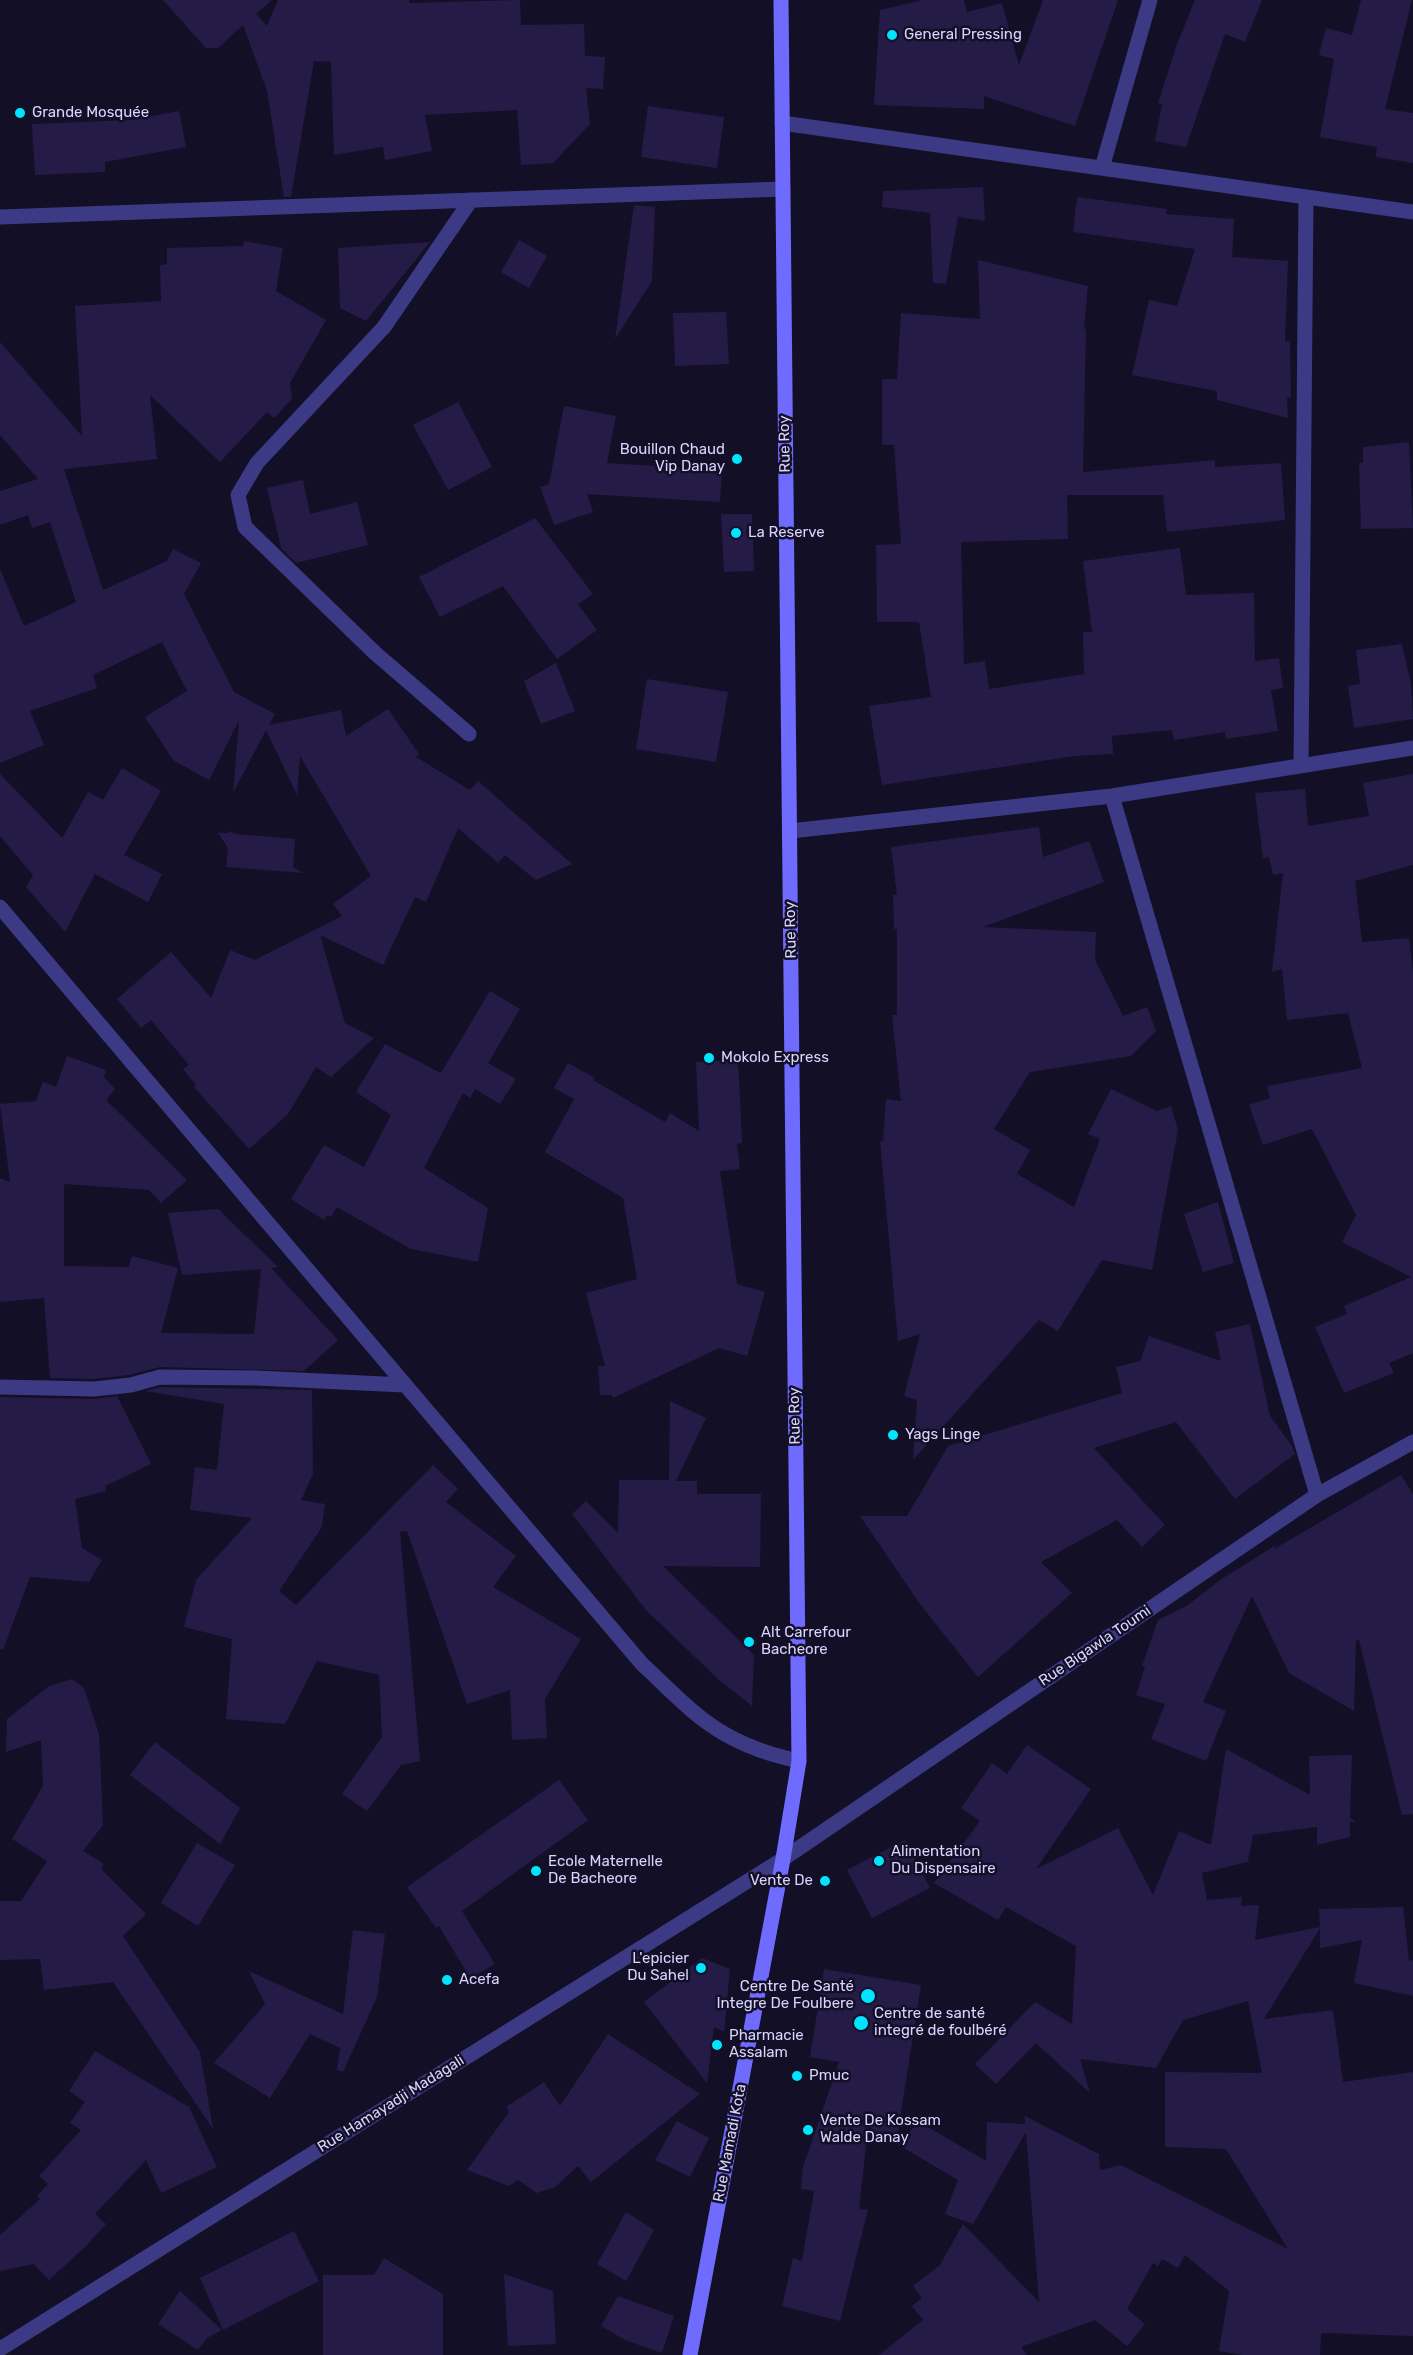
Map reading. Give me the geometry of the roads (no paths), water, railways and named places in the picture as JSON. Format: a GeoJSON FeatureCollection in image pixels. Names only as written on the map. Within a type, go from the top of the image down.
{"type":"FeatureCollection","features":[{"type":"Feature","properties":{"kind":"main road","name":"Rue Roy"},"geometry":{"type":"LineString","coordinates":[[781,0],[799,1761],[783,1859]]}},
{"type":"Feature","properties":{"kind":"main road","name":"Rue Mamadi Kota"},"geometry":{"type":"LineString","coordinates":[[690,2355],[783,1859]]}},
{"type":"Feature","properties":{"kind":"street"},"geometry":{"type":"LineString","coordinates":[[1102,168],[1150,0]]}},
{"type":"Feature","properties":{"kind":"street"},"geometry":{"type":"LineString","coordinates":[[782,123],[1413,212]]}},
{"type":"Feature","properties":{"kind":"street"},"geometry":{"type":"LineString","coordinates":[[0,217],[783,189]]}},
{"type":"Feature","properties":{"kind":"street"},"geometry":{"type":"LineString","coordinates":[[1301,766],[1306,197]]}},
{"type":"Feature","properties":{"kind":"street"},"geometry":{"type":"LineString","coordinates":[[469,734],[375,653],[245,527],[238,495],[257,463],[384,327],[471,200]]}},
{"type":"Feature","properties":{"kind":"street"},"geometry":{"type":"LineString","coordinates":[[790,831],[1112,796],[1413,748]]}},
{"type":"Feature","properties":{"kind":"street"},"geometry":{"type":"LineString","coordinates":[[1112,796],[1317,1495]]}},
{"type":"Feature","properties":{"kind":"street"},"geometry":{"type":"LineString","coordinates":[[0,907],[642,1664],[705,1721],[742,1743],[769,1755],[799,1761]]}},
{"type":"Feature","properties":{"kind":"street"},"geometry":{"type":"LineString","coordinates":[[0,1387],[94,1389],[132,1385],[160,1377],[256,1378],[405,1385]]}},
{"type":"Feature","properties":{"kind":"street","name":"Rue Bigawla Toumi"},"geometry":{"type":"LineString","coordinates":[[783,1859],[1317,1495],[1413,1442]]}},
{"type":"Feature","properties":{"kind":"street","name":"Rue Hamayadji Madagali"},"geometry":{"type":"LineString","coordinates":[[0,2349],[783,1859]]}},
{"type":"Feature","properties":{"kind":"place","name":"General Pressing"},"geometry":{"type":"Point","coordinates":[892,35]}},
{"type":"Feature","properties":{"kind":"place","name":"Grande Mosquée"},"geometry":{"type":"Point","coordinates":[20,113]}},
{"type":"Feature","properties":{"kind":"place","name":"Bouillon Chaud Vip Danay"},"geometry":{"type":"Point","coordinates":[737,459]}},
{"type":"Feature","properties":{"kind":"place","name":"La Reserve"},"geometry":{"type":"Point","coordinates":[736,533]}},
{"type":"Feature","properties":{"kind":"place","name":"Mokolo Express"},"geometry":{"type":"Point","coordinates":[709,1058]}},
{"type":"Feature","properties":{"kind":"place","name":"Yags Linge"},"geometry":{"type":"Point","coordinates":[893,1435]}},
{"type":"Feature","properties":{"kind":"place","name":"Alt Carrefour Bacheore"},"geometry":{"type":"Point","coordinates":[749,1642]}},
{"type":"Feature","properties":{"kind":"place","name":"Alimentation Du Dispensaire"},"geometry":{"type":"Point","coordinates":[879,1861]}},
{"type":"Feature","properties":{"kind":"place","name":"Ecole Maternelle De Bacheore"},"geometry":{"type":"Point","coordinates":[536,1871]}},
{"type":"Feature","properties":{"kind":"place","name":"Vente De"},"geometry":{"type":"Point","coordinates":[825,1881]}},
{"type":"Feature","properties":{"kind":"place","name":"L'epicier Du Sahel"},"geometry":{"type":"Point","coordinates":[701,1968]}},
{"type":"Feature","properties":{"kind":"place","name":"Acefa"},"geometry":{"type":"Point","coordinates":[447,1980]}},
{"type":"Feature","properties":{"kind":"place","name":"Centre De Santé Integre De Foulbere"},"geometry":{"type":"Point","coordinates":[868,1996]}},
{"type":"Feature","properties":{"kind":"place","name":"Centre de santé integré de foulbéré"},"geometry":{"type":"Point","coordinates":[861,2023]}},
{"type":"Feature","properties":{"kind":"place","name":"Pharmacie Assalam"},"geometry":{"type":"Point","coordinates":[717,2045]}},
{"type":"Feature","properties":{"kind":"place","name":"Pmuc"},"geometry":{"type":"Point","coordinates":[797,2076]}},
{"type":"Feature","properties":{"kind":"place","name":"Vente De Kossam Walde Danay"},"geometry":{"type":"Point","coordinates":[808,2130]}}]}
